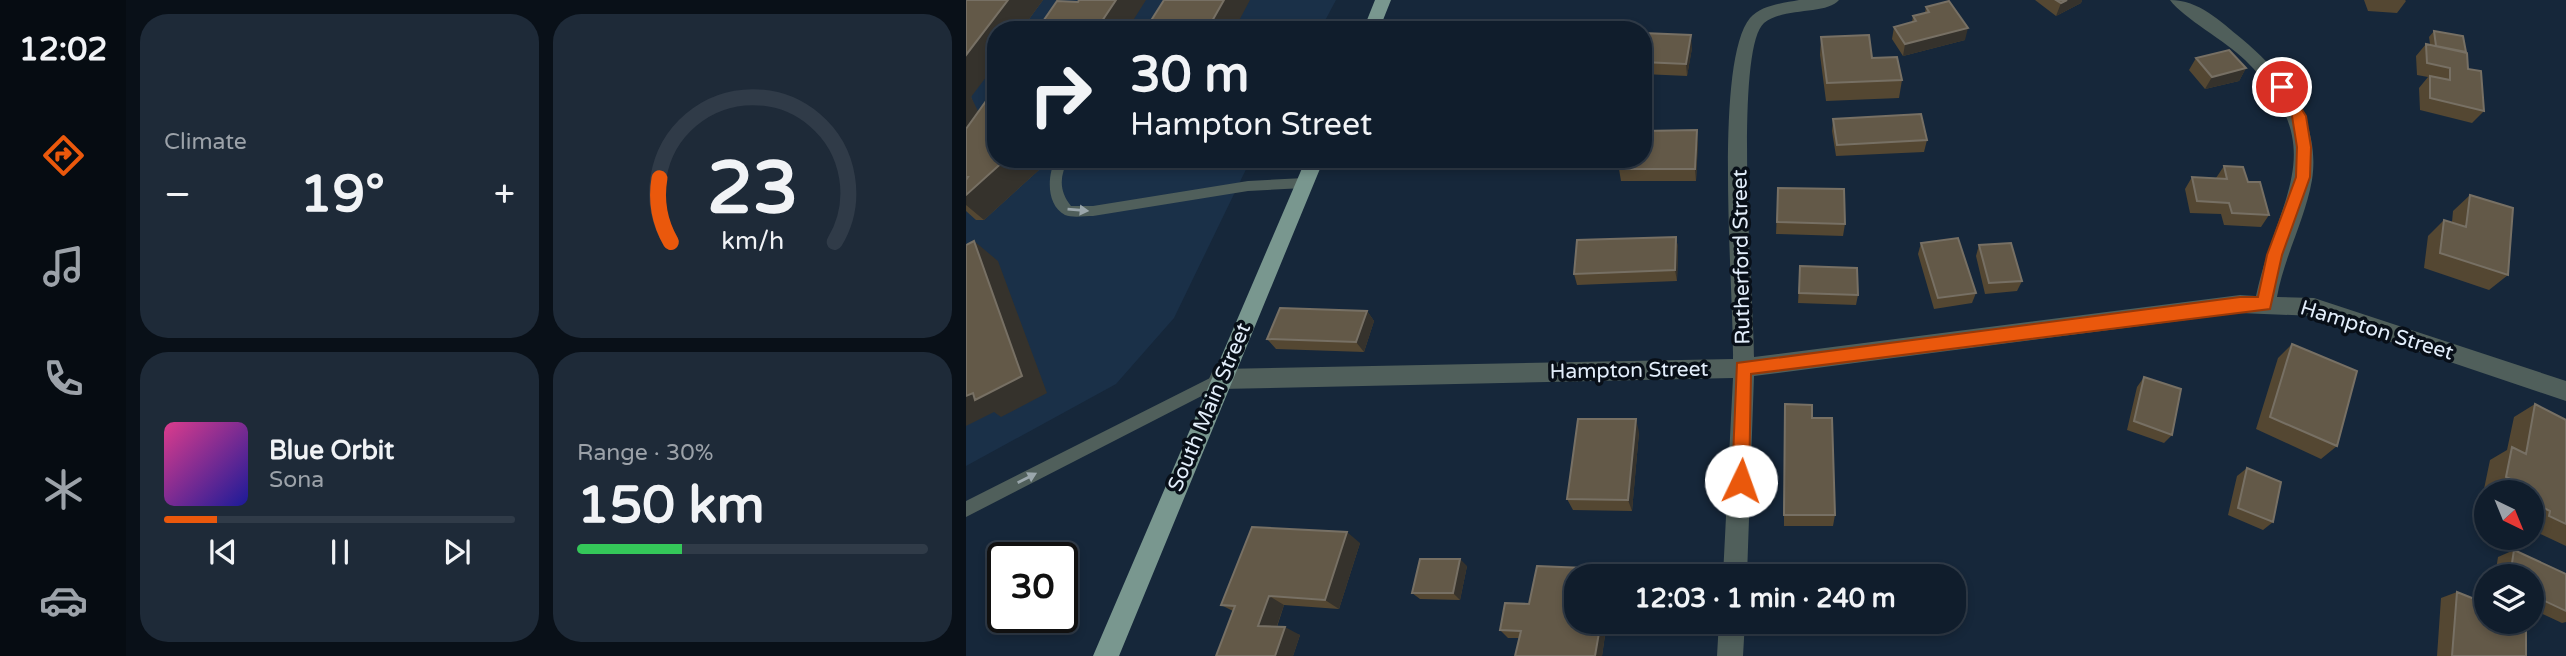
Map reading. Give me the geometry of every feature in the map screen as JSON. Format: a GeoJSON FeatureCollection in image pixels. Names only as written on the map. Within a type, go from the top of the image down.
{"type":"FeatureCollection","features":[{"type":"Feature","properties":{"kind":"main road"},"geometry":{"type":"LineString","coordinates":[[1375,21],[1383,0]]}},
{"type":"Feature","properties":{"kind":"main road","name":"South Main Street"},"geometry":{"type":"LineString","coordinates":[[1106,656],[1220,379],[1311,168]]}},
{"type":"Feature","properties":{"kind":"street","name":"Rutherford Street"},"geometry":{"type":"LineString","coordinates":[[1735,564],[1744,307],[1738,183],[1739,116],[1747,37],[1757,20],[1777,9],[1831,0]]}},
{"type":"Feature","properties":{"kind":"street"},"geometry":{"type":"LineString","coordinates":[[2178,0],[2262,66],[2282,87],[2299,116],[2304,147],[2303,177],[2275,255],[2265,304]]}},
{"type":"Feature","properties":{"kind":"street","name":"Hampton Street"},"geometry":{"type":"LineString","coordinates":[[1220,379],[1743,368],[2240,304],[2265,304],[2314,307],[2566,391]]}},
{"type":"Feature","properties":{"kind":"street"},"geometry":{"type":"LineString","coordinates":[[1730,656],[1731,634]]}},
{"type":"Feature","properties":{"kind":"lane"},"geometry":{"type":"LineString","coordinates":[[1060,168],[1054,183],[1056,199],[1068,211],[1093,211],[1248,186],[1304,183]]}},
{"type":"Feature","properties":{"kind":"lane"},"geometry":{"type":"LineString","coordinates":[[966,509],[1220,379]]}},
{"type":"Feature","properties":{"kind":"shaded area"},"geometry":{"type":"Polygon","coordinates":[[[966,0],[1336,0],[1325,21],[987,21],[987,168],[1247,168],[1174,318],[1116,384],[966,466],[966,0]]]}},
{"type":"Feature","properties":{"kind":"building"},"geometry":{"type":"Polygon","coordinates":[[[966,0],[1008,0],[992,21],[987,21],[987,28],[966,55],[966,0]]]}},
{"type":"Feature","properties":{"kind":"building"},"geometry":{"type":"Polygon","coordinates":[[[1116,0],[1102,21],[1043,21],[1057,1],[1116,0]]]}},
{"type":"Feature","properties":{"kind":"building"},"geometry":{"type":"Polygon","coordinates":[[[1164,0],[1224,0],[1212,21],[1151,21],[1164,0]]]}},
{"type":"Feature","properties":{"kind":"building"},"geometry":{"type":"Polygon","coordinates":[[[1949,1],[1968,28],[1905,44],[1894,27],[1916,21],[1913,16],[1929,12],[1926,7],[1949,1]]]}},
{"type":"Feature","properties":{"kind":"building"},"geometry":{"type":"Polygon","coordinates":[[[2434,31],[2463,36],[2466,52],[2436,46],[2434,31]]]}},
{"type":"Feature","properties":{"kind":"building"},"geometry":{"type":"Polygon","coordinates":[[[1652,33],[1691,35],[1686,64],[1652,62],[1652,33]]]}},
{"type":"Feature","properties":{"kind":"building"},"geometry":{"type":"Polygon","coordinates":[[[1869,35],[1872,58],[1897,57],[1902,80],[1827,83],[1821,37],[1869,35]]]}},
{"type":"Feature","properties":{"kind":"building"},"geometry":{"type":"Polygon","coordinates":[[[2426,44],[2467,53],[2468,69],[2481,71],[2484,111],[2430,98],[2430,76],[2450,80],[2450,68],[2427,63],[2426,44]]]}},
{"type":"Feature","properties":{"kind":"building"},"geometry":{"type":"Polygon","coordinates":[[[2229,50],[2246,68],[2212,77],[2196,58],[2229,50]]]}},
{"type":"Feature","properties":{"kind":"building"},"geometry":{"type":"Polygon","coordinates":[[[987,100],[987,168],[996,168],[966,195],[968,177],[966,129],[987,100]]]}},
{"type":"Feature","properties":{"kind":"building"},"geometry":{"type":"Polygon","coordinates":[[[1921,114],[1927,140],[1837,145],[1833,119],[1921,114]]]}},
{"type":"Feature","properties":{"kind":"building"},"geometry":{"type":"Polygon","coordinates":[[[1697,130],[1695,169],[1619,169],[1652,168],[1652,131],[1697,130]]]}},
{"type":"Feature","properties":{"kind":"building"},"geometry":{"type":"Polygon","coordinates":[[[2224,166],[2243,167],[2248,182],[2260,182],[2269,215],[2232,213],[2229,203],[2197,201],[2192,177],[2227,179],[2224,166]]]}},
{"type":"Feature","properties":{"kind":"building"},"geometry":{"type":"Polygon","coordinates":[[[1778,188],[1844,189],[1845,224],[1777,222],[1778,188]]]}},
{"type":"Feature","properties":{"kind":"building"},"geometry":{"type":"Polygon","coordinates":[[[2470,195],[2513,208],[2508,275],[2440,253],[2444,220],[2466,227],[2470,195]]]}},
{"type":"Feature","properties":{"kind":"building"},"geometry":{"type":"Polygon","coordinates":[[[1676,237],[1675,270],[1574,274],[1577,240],[1676,237]]]}},
{"type":"Feature","properties":{"kind":"building"},"geometry":{"type":"Polygon","coordinates":[[[1958,238],[1976,293],[1938,298],[1921,243],[1958,238]]]}},
{"type":"Feature","properties":{"kind":"building"},"geometry":{"type":"Polygon","coordinates":[[[974,241],[1022,376],[975,400],[973,393],[966,396],[966,245],[974,241]]]}},
{"type":"Feature","properties":{"kind":"building"},"geometry":{"type":"Polygon","coordinates":[[[2011,243],[2022,281],[1989,283],[1979,245],[2011,243]]]}},
{"type":"Feature","properties":{"kind":"building"},"geometry":{"type":"Polygon","coordinates":[[[1800,266],[1857,268],[1858,295],[1799,293],[1800,266]]]}},
{"type":"Feature","properties":{"kind":"building"},"geometry":{"type":"Polygon","coordinates":[[[1280,308],[1367,311],[1356,342],[1267,339],[1280,308]]]}},
{"type":"Feature","properties":{"kind":"building"},"geometry":{"type":"Polygon","coordinates":[[[2292,344],[2357,371],[2337,446],[2270,417],[2292,344]]]}},
{"type":"Feature","properties":{"kind":"building"},"geometry":{"type":"Polygon","coordinates":[[[2144,377],[2181,389],[2172,435],[2134,421],[2144,377]]]}},
{"type":"Feature","properties":{"kind":"building"},"geometry":{"type":"Polygon","coordinates":[[[1785,404],[1812,405],[1812,418],[1832,418],[1835,515],[1784,515],[1785,404]]]}},
{"type":"Feature","properties":{"kind":"building"},"geometry":{"type":"Polygon","coordinates":[[[2535,404],[2566,420],[2566,524],[2549,516],[2550,511],[2544,508],[2544,480],[2513,480],[2506,477],[2512,447],[2526,454],[2535,404]]]}},
{"type":"Feature","properties":{"kind":"building"},"geometry":{"type":"Polygon","coordinates":[[[1578,419],[1636,419],[1628,500],[1567,499],[1578,419]]]}},
{"type":"Feature","properties":{"kind":"building"},"geometry":{"type":"Polygon","coordinates":[[[2247,468],[2281,482],[2273,522],[2238,508],[2247,468]]]}},
{"type":"Feature","properties":{"kind":"building"},"geometry":{"type":"Polygon","coordinates":[[[1252,527],[1347,532],[1325,600],[1269,596],[1258,626],[1285,627],[1275,656],[1216,656],[1235,606],[1221,605],[1252,527]]]}},
{"type":"Feature","properties":{"kind":"building"},"geometry":{"type":"Polygon","coordinates":[[[2514,550],[2566,574],[2566,611],[2544,601],[2544,564],[2512,564],[2514,550]]]}},
{"type":"Feature","properties":{"kind":"building"},"geometry":{"type":"Polygon","coordinates":[[[1420,559],[1460,559],[1453,593],[1412,593],[1420,559]]]}},
{"type":"Feature","properties":{"kind":"building"},"geometry":{"type":"Polygon","coordinates":[[[1537,566],[1564,567],[1564,634],[1599,634],[1595,656],[1515,656],[1521,631],[1500,630],[1505,603],[1529,604],[1537,566]]]}},
{"type":"Feature","properties":{"kind":"building"},"geometry":{"type":"Polygon","coordinates":[[[2457,592],[2474,599],[2474,634],[2526,634],[2526,656],[2452,656],[2457,592]]]}},
{"type":"Feature","properties":{"kind":"route"},"geometry":{"type":"LineString","coordinates":[[1741,481],[1743,368],[2240,304],[2265,304],[2275,255],[2297,200],[2303,177],[2304,147],[2299,116],[2282,87]]}}]}
